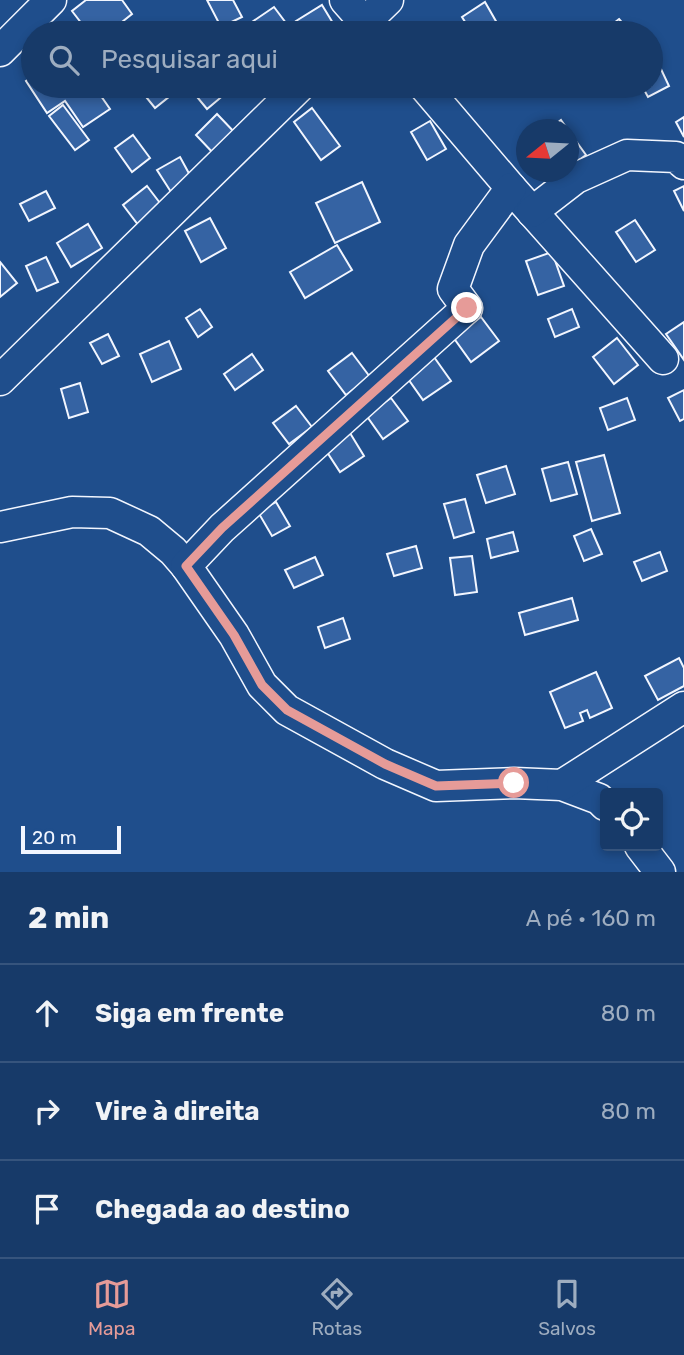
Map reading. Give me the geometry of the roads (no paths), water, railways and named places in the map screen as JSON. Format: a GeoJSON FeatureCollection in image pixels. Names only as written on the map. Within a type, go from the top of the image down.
{"type":"FeatureCollection","features":[{"type":"Feature","properties":{"kind":"street"},"geometry":{"type":"LineString","coordinates":[[30,21],[51,0]]}},
{"type":"Feature","properties":{"kind":"street"},"geometry":{"type":"LineString","coordinates":[[345,0],[358,21]]}},
{"type":"Feature","properties":{"kind":"street"},"geometry":{"type":"LineString","coordinates":[[371,21],[388,0]]}},
{"type":"Feature","properties":{"kind":"street"},"geometry":{"type":"LineString","coordinates":[[0,51],[21,30]]}},
{"type":"Feature","properties":{"kind":"street"},"geometry":{"type":"LineString","coordinates":[[0,380],[288,98]]}},
{"type":"Feature","properties":{"kind":"street"},"geometry":{"type":"LineString","coordinates":[[434,98],[663,359]]}},
{"type":"Feature","properties":{"kind":"street"},"geometry":{"type":"LineString","coordinates":[[532,212],[576,178],[627,155],[676,157],[684,164]]}},
{"type":"Feature","properties":{"kind":"street"},"geometry":{"type":"LineString","coordinates":[[186,566],[222,528],[467,308],[453,289],[469,246],[511,188]]}},
{"type":"Feature","properties":{"kind":"street"},"geometry":{"type":"LineString","coordinates":[[0,527],[72,512],[110,513],[149,531],[173,551],[234,635],[262,685],[287,710],[385,764],[436,786],[514,783],[562,785],[600,800]]}},
{"type":"Feature","properties":{"kind":"street"},"geometry":{"type":"LineString","coordinates":[[562,785],[684,707]]}},
{"type":"Feature","properties":{"kind":"street"},"geometry":{"type":"LineString","coordinates":[[644,851],[660,872]]}}]}
